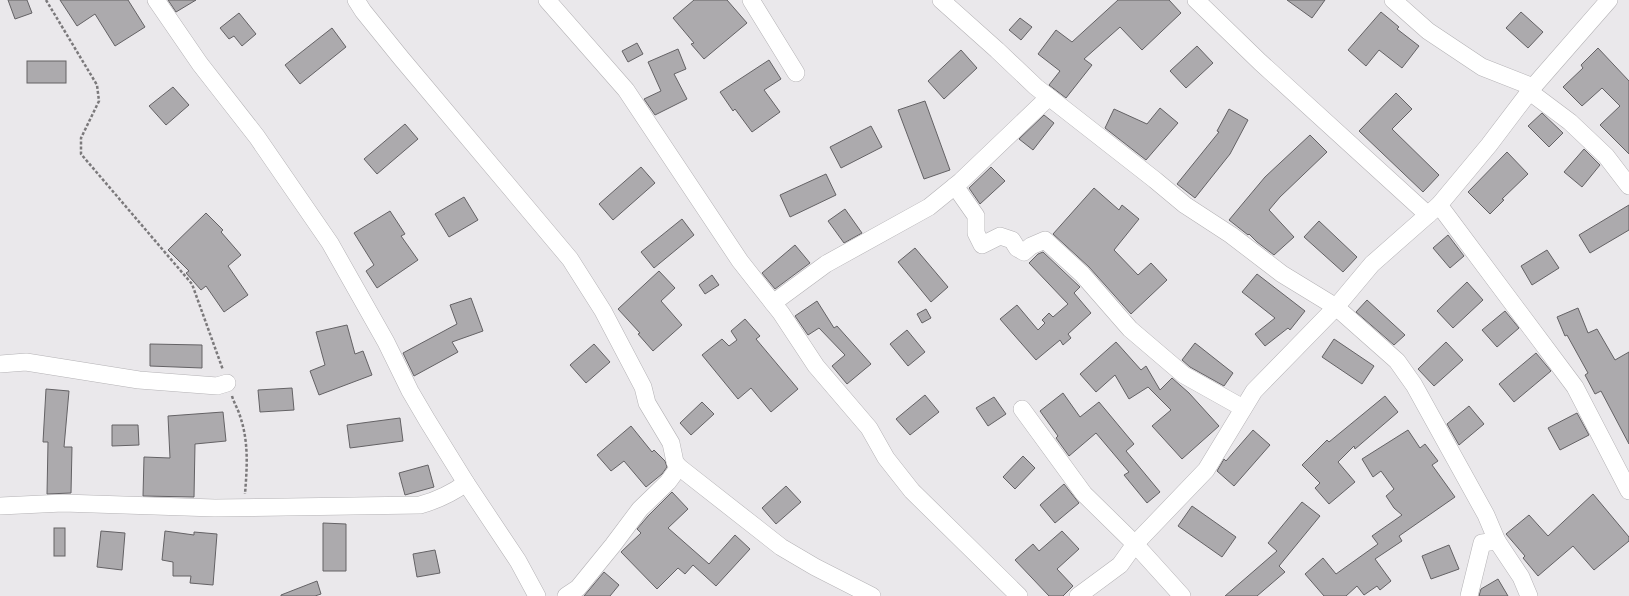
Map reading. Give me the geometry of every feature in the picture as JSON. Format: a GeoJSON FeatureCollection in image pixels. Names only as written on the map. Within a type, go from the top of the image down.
{"type":"FeatureCollection","features":[{"type":"Feature","properties":{"kind":"street"},"geometry":{"type":"LineString","coordinates":[[156,0],[200,64],[257,137],[330,243],[386,342],[410,391],[466,483],[518,561],[537,596]]}},
{"type":"Feature","properties":{"kind":"street"},"geometry":{"type":"LineString","coordinates":[[356,0],[363,11],[401,58],[570,259],[603,311],[640,380],[651,411],[663,427],[671,443],[675,462],[679,467],[781,547],[815,567],[872,596]]}},
{"type":"Feature","properties":{"kind":"street"},"geometry":{"type":"LineString","coordinates":[[547,0],[626,90],[740,261],[773,303],[816,366],[869,428],[886,458],[912,491],[1019,596]]}},
{"type":"Feature","properties":{"kind":"street"},"geometry":{"type":"LineString","coordinates":[[751,0],[796,73]]}},
{"type":"Feature","properties":{"kind":"street"},"geometry":{"type":"LineString","coordinates":[[941,0],[1036,87],[1155,180],[1185,206],[1231,235],[1282,274],[1336,307],[1397,361],[1414,385],[1486,515],[1497,541],[1521,577],[1529,596]]}},
{"type":"Feature","properties":{"kind":"street"},"geometry":{"type":"LineString","coordinates":[[1196,0],[1260,62],[1434,210],[1575,387],[1629,491]]}},
{"type":"Feature","properties":{"kind":"street"},"geometry":{"type":"LineString","coordinates":[[1393,0],[1428,31],[1482,67],[1532,90],[1570,122],[1606,156],[1629,186]]}},
{"type":"Feature","properties":{"kind":"street"},"geometry":{"type":"LineString","coordinates":[[1078,596],[1120,565],[1135,544],[1206,470],[1254,392],[1336,307],[1372,264],[1434,210],[1532,90],[1609,0]]}},
{"type":"Feature","properties":{"kind":"street"},"geometry":{"type":"LineString","coordinates":[[773,303],[826,264],[929,207],[955,186],[1048,97]]}},
{"type":"Feature","properties":{"kind":"street"},"geometry":{"type":"LineString","coordinates":[[955,186],[976,216],[976,233],[982,245],[1000,236],[1012,240],[1017,248],[1024,252],[1031,246],[1045,240],[1082,274],[1136,334],[1184,375],[1243,408]]}},
{"type":"Feature","properties":{"kind":"street"},"geometry":{"type":"LineString","coordinates":[[0,364],[26,362],[139,380],[217,386],[227,383]]}},
{"type":"Feature","properties":{"kind":"street"},"geometry":{"type":"LineString","coordinates":[[1022,408],[1084,494],[1135,544],[1182,596]]}},
{"type":"Feature","properties":{"kind":"street"},"geometry":{"type":"LineString","coordinates":[[566,596],[578,588],[640,509],[668,482],[679,467]]}},
{"type":"Feature","properties":{"kind":"street"},"geometry":{"type":"LineString","coordinates":[[0,506],[63,503],[215,508],[420,505],[441,499],[466,483]]}},
{"type":"Feature","properties":{"kind":"street"},"geometry":{"type":"LineString","coordinates":[[1469,596],[1482,543],[1497,541]]}},
{"type":"Feature","properties":{"kind":"path"},"geometry":{"type":"LineString","coordinates":[[46,0],[97,85],[99,100],[80,138],[81,154],[192,284],[240,416],[245,436],[247,465],[244,508]]}},
{"type":"Feature","properties":{"kind":"building"},"geometry":{"type":"Polygon","coordinates":[[[8,0],[27,0],[32,13],[15,19],[8,0]]]}},
{"type":"Feature","properties":{"kind":"building"},"geometry":{"type":"Polygon","coordinates":[[[60,0],[128,0],[145,27],[115,46],[95,14],[77,26],[60,0]]]}},
{"type":"Feature","properties":{"kind":"building"},"geometry":{"type":"Polygon","coordinates":[[[168,0],[196,0],[176,12],[168,0]]]}},
{"type":"Feature","properties":{"kind":"building"},"geometry":{"type":"Polygon","coordinates":[[[694,0],[727,0],[747,23],[704,59],[691,44],[694,43],[673,18],[694,0]]]}},
{"type":"Feature","properties":{"kind":"building"},"geometry":{"type":"Polygon","coordinates":[[[1118,0],[1169,0],[1181,13],[1142,50],[1120,27],[1084,59],[1092,65],[1066,98],[1049,85],[1060,71],[1038,54],[1056,30],[1072,42],[1118,0]]]}},
{"type":"Feature","properties":{"kind":"building"},"geometry":{"type":"Polygon","coordinates":[[[1287,0],[1325,0],[1312,18],[1287,0]]]}},
{"type":"Feature","properties":{"kind":"building"},"geometry":{"type":"Polygon","coordinates":[[[1381,12],[1399,27],[1397,29],[1419,46],[1402,68],[1379,50],[1366,66],[1348,50],[1381,12]]]}},
{"type":"Feature","properties":{"kind":"building"},"geometry":{"type":"Polygon","coordinates":[[[1521,12],[1543,32],[1528,48],[1506,28],[1521,12]]]}},
{"type":"Feature","properties":{"kind":"building"},"geometry":{"type":"Polygon","coordinates":[[[239,13],[256,34],[242,46],[234,36],[229,39],[220,28],[239,13]]]}},
{"type":"Feature","properties":{"kind":"building"},"geometry":{"type":"Polygon","coordinates":[[[1020,18],[1032,27],[1021,40],[1009,30],[1020,18]]]}},
{"type":"Feature","properties":{"kind":"building"},"geometry":{"type":"Polygon","coordinates":[[[332,28],[346,47],[300,84],[285,65],[332,28]]]}},
{"type":"Feature","properties":{"kind":"building"},"geometry":{"type":"Polygon","coordinates":[[[637,43],[643,54],[628,62],[622,51],[637,43]]]}},
{"type":"Feature","properties":{"kind":"building"},"geometry":{"type":"Polygon","coordinates":[[[1197,46],[1213,63],[1186,88],[1170,71],[1197,46]]]}},
{"type":"Feature","properties":{"kind":"building"},"geometry":{"type":"Polygon","coordinates":[[[1598,48],[1629,81],[1629,154],[1600,125],[1620,106],[1602,88],[1582,106],[1563,87],[1583,68],[1581,65],[1598,48]]]}},
{"type":"Feature","properties":{"kind":"building"},"geometry":{"type":"Polygon","coordinates":[[[678,49],[686,69],[674,74],[687,99],[655,115],[644,99],[661,91],[648,62],[678,49]]]}},
{"type":"Feature","properties":{"kind":"building"},"geometry":{"type":"Polygon","coordinates":[[[961,50],[977,68],[944,99],[928,81],[961,50]]]}},
{"type":"Feature","properties":{"kind":"building"},"geometry":{"type":"Polygon","coordinates":[[[769,60],[781,79],[764,90],[780,112],[752,132],[735,109],[733,111],[720,92],[769,60]]]}},
{"type":"Feature","properties":{"kind":"building"},"geometry":{"type":"Polygon","coordinates":[[[27,61],[66,61],[66,83],[27,83],[27,61]]]}},
{"type":"Feature","properties":{"kind":"building"},"geometry":{"type":"Polygon","coordinates":[[[173,87],[189,105],[166,125],[149,106],[173,87]]]}},
{"type":"Feature","properties":{"kind":"building"},"geometry":{"type":"Polygon","coordinates":[[[1396,93],[1412,109],[1392,129],[1439,175],[1423,192],[1359,131],[1396,93]]]}},
{"type":"Feature","properties":{"kind":"building"},"geometry":{"type":"Polygon","coordinates":[[[925,101],[950,170],[924,179],[898,110],[925,101]]]}},
{"type":"Feature","properties":{"kind":"building"},"geometry":{"type":"Polygon","coordinates":[[[1160,108],[1178,123],[1146,160],[1105,128],[1114,109],[1147,124],[1160,108]]]}},
{"type":"Feature","properties":{"kind":"building"},"geometry":{"type":"Polygon","coordinates":[[[1229,109],[1248,120],[1230,154],[1195,198],[1177,184],[1219,132],[1217,131],[1229,109]]]}},
{"type":"Feature","properties":{"kind":"building"},"geometry":{"type":"Polygon","coordinates":[[[1542,113],[1563,133],[1549,147],[1528,126],[1542,113]]]}},
{"type":"Feature","properties":{"kind":"building"},"geometry":{"type":"Polygon","coordinates":[[[1044,115],[1054,123],[1033,150],[1019,139],[1044,115]]]}},
{"type":"Feature","properties":{"kind":"building"},"geometry":{"type":"Polygon","coordinates":[[[405,124],[418,139],[377,174],[364,159],[405,124]]]}},
{"type":"Feature","properties":{"kind":"building"},"geometry":{"type":"Polygon","coordinates":[[[871,126],[882,147],[841,168],[830,147],[871,126]]]}},
{"type":"Feature","properties":{"kind":"building"},"geometry":{"type":"Polygon","coordinates":[[[1310,135],[1327,152],[1280,197],[1269,210],[1294,237],[1274,255],[1249,234],[1248,235],[1229,220],[1265,177],[1310,135]]]}},
{"type":"Feature","properties":{"kind":"building"},"geometry":{"type":"Polygon","coordinates":[[[1584,149],[1600,165],[1582,187],[1564,172],[1584,149]]]}},
{"type":"Feature","properties":{"kind":"building"},"geometry":{"type":"Polygon","coordinates":[[[1507,152],[1528,174],[1502,199],[1504,200],[1490,214],[1468,192],[1507,152]]]}},
{"type":"Feature","properties":{"kind":"building"},"geometry":{"type":"Polygon","coordinates":[[[641,167],[655,183],[613,220],[599,204],[641,167]]]}},
{"type":"Feature","properties":{"kind":"building"},"geometry":{"type":"Polygon","coordinates":[[[991,167],[1005,181],[980,204],[969,188],[991,167]]]}},
{"type":"Feature","properties":{"kind":"building"},"geometry":{"type":"Polygon","coordinates":[[[826,174],[836,195],[790,217],[780,195],[826,174]]]}},
{"type":"Feature","properties":{"kind":"building"},"geometry":{"type":"Polygon","coordinates":[[[1094,188],[1119,210],[1122,205],[1139,219],[1114,250],[1138,275],[1151,263],[1167,280],[1131,314],[1089,267],[1053,234],[1094,188]]]}},
{"type":"Feature","properties":{"kind":"building"},"geometry":{"type":"Polygon","coordinates":[[[464,197],[478,220],[449,237],[435,214],[464,197]]]}},
{"type":"Feature","properties":{"kind":"building"},"geometry":{"type":"Polygon","coordinates":[[[1629,205],[1629,230],[1590,253],[1579,235],[1629,205]]]}},
{"type":"Feature","properties":{"kind":"building"},"geometry":{"type":"Polygon","coordinates":[[[845,209],[862,233],[844,243],[828,221],[845,209]]]}},
{"type":"Feature","properties":{"kind":"building"},"geometry":{"type":"Polygon","coordinates":[[[390,211],[405,234],[401,236],[418,260],[377,288],[366,271],[374,265],[354,233],[390,211]]]}},
{"type":"Feature","properties":{"kind":"building"},"geometry":{"type":"Polygon","coordinates":[[[206,213],[223,230],[221,232],[241,255],[228,266],[248,295],[224,312],[206,286],[201,290],[186,273],[189,271],[168,250],[206,213]]]}},
{"type":"Feature","properties":{"kind":"building"},"geometry":{"type":"Polygon","coordinates":[[[682,219],[694,235],[654,268],[641,252],[682,219]]]}},
{"type":"Feature","properties":{"kind":"building"},"geometry":{"type":"Polygon","coordinates":[[[1319,221],[1357,257],[1343,272],[1304,237],[1319,221]]]}},
{"type":"Feature","properties":{"kind":"building"},"geometry":{"type":"Polygon","coordinates":[[[1448,235],[1464,256],[1450,268],[1433,248],[1448,235]]]}},
{"type":"Feature","properties":{"kind":"building"},"geometry":{"type":"Polygon","coordinates":[[[795,245],[810,263],[775,289],[762,273],[795,245]]]}},
{"type":"Feature","properties":{"kind":"building"},"geometry":{"type":"Polygon","coordinates":[[[915,248],[948,287],[931,302],[898,262],[915,248]]]}},
{"type":"Feature","properties":{"kind":"building"},"geometry":{"type":"Polygon","coordinates":[[[1547,250],[1559,268],[1532,285],[1521,266],[1547,250]]]}},
{"type":"Feature","properties":{"kind":"building"},"geometry":{"type":"Polygon","coordinates":[[[1043,252],[1080,287],[1074,293],[1091,313],[1068,334],[1071,338],[1063,345],[1060,340],[1036,360],[1000,319],[1017,305],[1038,330],[1045,323],[1042,320],[1049,313],[1053,317],[1068,304],[1029,263],[1038,254],[1043,252]]]}},
{"type":"Feature","properties":{"kind":"building"},"geometry":{"type":"Polygon","coordinates":[[[659,271],[675,288],[661,301],[682,325],[653,351],[638,334],[640,333],[618,309],[659,271]]]}},
{"type":"Feature","properties":{"kind":"building"},"geometry":{"type":"Polygon","coordinates":[[[1257,274],[1305,311],[1290,330],[1288,328],[1265,346],[1255,334],[1275,318],[1242,292],[1257,274]]]}},
{"type":"Feature","properties":{"kind":"building"},"geometry":{"type":"Polygon","coordinates":[[[712,275],[719,285],[705,294],[699,285],[712,275]]]}},
{"type":"Feature","properties":{"kind":"building"},"geometry":{"type":"Polygon","coordinates":[[[1467,282],[1483,300],[1453,328],[1437,311],[1467,282]]]}},
{"type":"Feature","properties":{"kind":"building"},"geometry":{"type":"Polygon","coordinates":[[[471,298],[483,331],[452,342],[458,352],[414,376],[403,353],[457,324],[450,305],[471,298]]]}},
{"type":"Feature","properties":{"kind":"building"},"geometry":{"type":"Polygon","coordinates":[[[1367,300],[1405,335],[1394,345],[1356,312],[1367,300]]]}},
{"type":"Feature","properties":{"kind":"building"},"geometry":{"type":"Polygon","coordinates":[[[817,301],[834,328],[837,326],[871,364],[847,384],[832,366],[845,355],[819,328],[808,335],[795,316],[817,301]]]}},
{"type":"Feature","properties":{"kind":"building"},"geometry":{"type":"Polygon","coordinates":[[[1578,308],[1588,333],[1597,329],[1615,360],[1629,352],[1629,444],[1601,391],[1595,394],[1585,375],[1588,373],[1567,335],[1565,336],[1557,317],[1578,308]]]}},
{"type":"Feature","properties":{"kind":"building"},"geometry":{"type":"Polygon","coordinates":[[[926,309],[931,318],[922,323],[917,314],[926,309]]]}},
{"type":"Feature","properties":{"kind":"building"},"geometry":{"type":"Polygon","coordinates":[[[1505,311],[1519,328],[1497,347],[1482,330],[1505,311]]]}},
{"type":"Feature","properties":{"kind":"building"},"geometry":{"type":"Polygon","coordinates":[[[745,319],[760,336],[756,339],[798,389],[771,412],[751,388],[738,399],[702,355],[722,339],[729,346],[737,340],[731,331],[745,319]]]}},
{"type":"Feature","properties":{"kind":"building"},"geometry":{"type":"Polygon","coordinates":[[[347,325],[355,354],[363,351],[372,375],[319,395],[310,371],[325,365],[316,332],[347,325]]]}},
{"type":"Feature","properties":{"kind":"building"},"geometry":{"type":"Polygon","coordinates":[[[907,330],[925,352],[908,366],[890,344],[907,330]]]}},
{"type":"Feature","properties":{"kind":"building"},"geometry":{"type":"Polygon","coordinates":[[[1334,339],[1374,366],[1362,384],[1322,357],[1334,339]]]}},
{"type":"Feature","properties":{"kind":"building"},"geometry":{"type":"Polygon","coordinates":[[[1116,342],[1141,370],[1146,366],[1160,390],[1172,378],[1189,393],[1219,426],[1182,459],[1152,426],[1171,410],[1148,387],[1129,399],[1115,375],[1096,392],[1080,374],[1116,342]]]}},
{"type":"Feature","properties":{"kind":"building"},"geometry":{"type":"Polygon","coordinates":[[[1446,342],[1463,360],[1434,386],[1418,369],[1446,342]]]}},
{"type":"Feature","properties":{"kind":"building"},"geometry":{"type":"Polygon","coordinates":[[[1195,343],[1233,373],[1224,386],[1190,367],[1182,360],[1195,343]]]}},
{"type":"Feature","properties":{"kind":"building"},"geometry":{"type":"Polygon","coordinates":[[[150,344],[202,345],[202,368],[150,366],[150,344]]]}},
{"type":"Feature","properties":{"kind":"building"},"geometry":{"type":"Polygon","coordinates":[[[594,344],[610,362],[586,383],[570,365],[594,344]]]}},
{"type":"Feature","properties":{"kind":"building"},"geometry":{"type":"Polygon","coordinates":[[[1536,353],[1551,371],[1514,402],[1499,384],[1536,353]]]}},
{"type":"Feature","properties":{"kind":"building"},"geometry":{"type":"Polygon","coordinates":[[[292,388],[294,410],[260,412],[258,390],[292,388]]]}},
{"type":"Feature","properties":{"kind":"building"},"geometry":{"type":"Polygon","coordinates":[[[46,389],[69,391],[64,447],[72,447],[71,493],[47,494],[48,442],[43,442],[46,389]]]}},
{"type":"Feature","properties":{"kind":"building"},"geometry":{"type":"Polygon","coordinates":[[[1063,393],[1080,417],[1099,402],[1134,444],[1126,451],[1160,492],[1147,503],[1124,475],[1129,472],[1096,433],[1069,456],[1056,438],[1058,436],[1040,411],[1063,393]]]}},
{"type":"Feature","properties":{"kind":"building"},"geometry":{"type":"Polygon","coordinates":[[[925,395],[939,412],[910,435],[896,419],[925,395]]]}},
{"type":"Feature","properties":{"kind":"building"},"geometry":{"type":"Polygon","coordinates":[[[1385,396],[1398,412],[1355,449],[1354,446],[1338,462],[1355,482],[1329,504],[1315,488],[1320,483],[1302,465],[1327,440],[1329,442],[1385,396]]]}},
{"type":"Feature","properties":{"kind":"building"},"geometry":{"type":"Polygon","coordinates":[[[994,397],[1006,414],[988,426],[976,408],[994,397]]]}},
{"type":"Feature","properties":{"kind":"building"},"geometry":{"type":"Polygon","coordinates":[[[702,402],[714,414],[691,435],[680,423],[702,402]]]}},
{"type":"Feature","properties":{"kind":"building"},"geometry":{"type":"Polygon","coordinates":[[[1469,406],[1484,424],[1459,445],[1447,424],[1469,406]]]}},
{"type":"Feature","properties":{"kind":"building"},"geometry":{"type":"Polygon","coordinates":[[[223,412],[226,441],[195,444],[194,497],[143,496],[144,457],[170,458],[168,416],[223,412]]]}},
{"type":"Feature","properties":{"kind":"building"},"geometry":{"type":"Polygon","coordinates":[[[1577,413],[1589,435],[1560,450],[1548,428],[1577,413]]]}},
{"type":"Feature","properties":{"kind":"building"},"geometry":{"type":"Polygon","coordinates":[[[400,418],[403,441],[350,448],[347,425],[400,418]]]}},
{"type":"Feature","properties":{"kind":"building"},"geometry":{"type":"Polygon","coordinates":[[[112,425],[138,425],[139,445],[112,446],[112,425]]]}},
{"type":"Feature","properties":{"kind":"building"},"geometry":{"type":"Polygon","coordinates":[[[631,426],[652,452],[654,450],[665,461],[667,467],[662,474],[646,487],[624,461],[611,471],[597,455],[631,426]]]}},
{"type":"Feature","properties":{"kind":"building"},"geometry":{"type":"Polygon","coordinates":[[[1253,430],[1270,445],[1234,486],[1217,471],[1224,459],[1226,461],[1253,430]]]}},
{"type":"Feature","properties":{"kind":"building"},"geometry":{"type":"Polygon","coordinates":[[[1408,430],[1420,448],[1425,444],[1438,461],[1432,465],[1455,497],[1399,536],[1402,541],[1375,559],[1391,581],[1380,590],[1377,586],[1364,595],[1357,586],[1346,596],[1324,596],[1305,574],[1323,558],[1336,574],[1378,544],[1372,536],[1402,515],[1394,508],[1386,496],[1394,489],[1381,471],[1373,477],[1362,459],[1408,430]]]}},
{"type":"Feature","properties":{"kind":"building"},"geometry":{"type":"Polygon","coordinates":[[[1023,456],[1035,468],[1015,489],[1003,477],[1023,456]]]}},
{"type":"Feature","properties":{"kind":"building"},"geometry":{"type":"Polygon","coordinates":[[[428,465],[434,487],[405,495],[399,473],[428,465]]]}},
{"type":"Feature","properties":{"kind":"building"},"geometry":{"type":"Polygon","coordinates":[[[1064,484],[1079,503],[1055,523],[1040,505],[1064,484]]]}},
{"type":"Feature","properties":{"kind":"building"},"geometry":{"type":"Polygon","coordinates":[[[786,486],[801,502],[776,524],[762,508],[786,486]]]}},
{"type":"Feature","properties":{"kind":"building"},"geometry":{"type":"Polygon","coordinates":[[[672,492],[688,509],[668,528],[709,564],[735,535],[750,549],[716,586],[693,565],[685,574],[678,568],[657,589],[621,552],[641,533],[637,529],[672,492]]]}},
{"type":"Feature","properties":{"kind":"building"},"geometry":{"type":"Polygon","coordinates":[[[1593,494],[1629,537],[1629,541],[1594,570],[1573,546],[1538,576],[1523,558],[1525,556],[1506,534],[1529,515],[1548,536],[1593,494]]]}},
{"type":"Feature","properties":{"kind":"building"},"geometry":{"type":"Polygon","coordinates":[[[1302,502],[1320,516],[1279,566],[1285,572],[1257,596],[1225,596],[1277,551],[1268,543],[1302,502]]]}},
{"type":"Feature","properties":{"kind":"building"},"geometry":{"type":"Polygon","coordinates":[[[1192,506],[1236,537],[1222,557],[1178,526],[1192,506]]]}},
{"type":"Feature","properties":{"kind":"building"},"geometry":{"type":"Polygon","coordinates":[[[323,523],[346,524],[346,571],[323,571],[323,523]]]}},
{"type":"Feature","properties":{"kind":"building"},"geometry":{"type":"Polygon","coordinates":[[[54,528],[65,528],[65,556],[54,556],[54,528]]]}},
{"type":"Feature","properties":{"kind":"building"},"geometry":{"type":"Polygon","coordinates":[[[101,531],[125,533],[122,570],[97,567],[101,531]]]}},
{"type":"Feature","properties":{"kind":"building"},"geometry":{"type":"Polygon","coordinates":[[[165,531],[194,535],[194,532],[217,534],[213,585],[190,583],[191,576],[173,576],[173,562],[162,560],[165,531]]]}},
{"type":"Feature","properties":{"kind":"building"},"geometry":{"type":"Polygon","coordinates":[[[1062,531],[1079,549],[1057,569],[1073,586],[1063,596],[1049,596],[1015,560],[1033,544],[1039,551],[1062,531]]]}},
{"type":"Feature","properties":{"kind":"building"},"geometry":{"type":"Polygon","coordinates":[[[1449,545],[1459,569],[1431,579],[1422,556],[1449,545]]]}},
{"type":"Feature","properties":{"kind":"building"},"geometry":{"type":"Polygon","coordinates":[[[435,550],[440,573],[417,577],[413,554],[435,550]]]}},
{"type":"Feature","properties":{"kind":"building"},"geometry":{"type":"Polygon","coordinates":[[[604,572],[619,585],[610,596],[584,596],[604,572]]]}},
{"type":"Feature","properties":{"kind":"building"},"geometry":{"type":"Polygon","coordinates":[[[1498,579],[1508,596],[1479,596],[1481,589],[1498,579]]]}},
{"type":"Feature","properties":{"kind":"building"},"geometry":{"type":"Polygon","coordinates":[[[317,581],[321,594],[315,596],[281,596],[281,595],[317,581]]]}}]}
